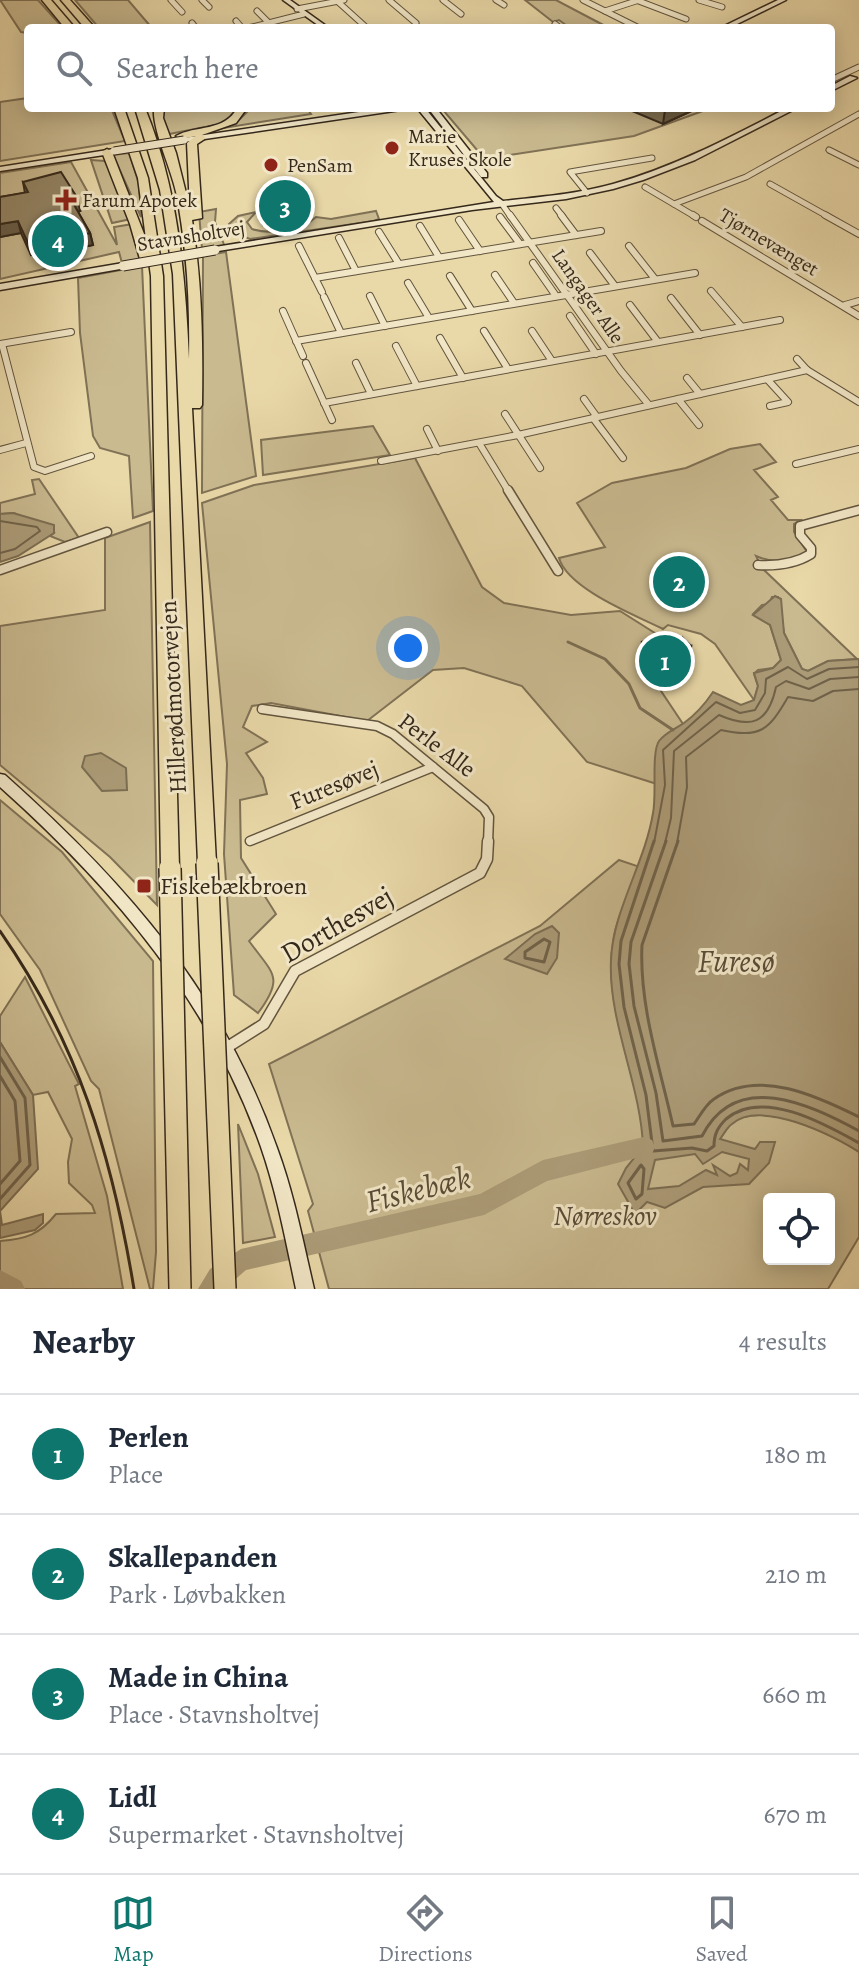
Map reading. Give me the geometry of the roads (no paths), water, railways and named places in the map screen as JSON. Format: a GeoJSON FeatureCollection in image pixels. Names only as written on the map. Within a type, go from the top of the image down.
{"type":"FeatureCollection","features":[{"type":"Feature","properties":{"kind":"highway"},"geometry":{"type":"LineString","coordinates":[[46,0],[67,24]]}},
{"type":"Feature","properties":{"kind":"highway"},"geometry":{"type":"LineString","coordinates":[[65,0],[86,24]]}},
{"type":"Feature","properties":{"kind":"highway","name":"Hillerødmotorvejen"},"geometry":{"type":"LineString","coordinates":[[120,112],[135,151],[150,213],[157,276],[180,1289]]}},
{"type":"Feature","properties":{"kind":"highway","name":"Hillerødmotorvejen"},"geometry":{"type":"LineString","coordinates":[[142,112],[172,210],[179,274],[225,1289]]}},
{"type":"Feature","properties":{"kind":"highway"},"geometry":{"type":"LineString","coordinates":[[159,112],[185,206],[196,283]]}},
{"type":"Feature","properties":{"kind":"highway"},"geometry":{"type":"LineString","coordinates":[[183,138],[232,122],[241,112]]}},
{"type":"Feature","properties":{"kind":"highway"},"geometry":{"type":"LineString","coordinates":[[187,432],[195,429],[196,283],[192,143],[201,138]]}},
{"type":"Feature","properties":{"kind":"highway"},"geometry":{"type":"LineString","coordinates":[[110,149],[140,234],[154,336],[159,348]]}},
{"type":"Feature","properties":{"kind":"street"},"geometry":{"type":"LineString","coordinates":[[171,0],[182,12]]}},
{"type":"Feature","properties":{"kind":"street"},"geometry":{"type":"LineString","coordinates":[[202,0],[209,7]]}},
{"type":"Feature","properties":{"kind":"street"},"geometry":{"type":"LineString","coordinates":[[286,0],[320,24]]}},
{"type":"Feature","properties":{"kind":"street"},"geometry":{"type":"LineString","coordinates":[[266,24],[327,2],[344,0]]}},
{"type":"Feature","properties":{"kind":"street"},"geometry":{"type":"LineString","coordinates":[[389,0],[416,23]]}},
{"type":"Feature","properties":{"kind":"street"},"geometry":{"type":"LineString","coordinates":[[443,0],[461,14]]}},
{"type":"Feature","properties":{"kind":"street"},"geometry":{"type":"LineString","coordinates":[[496,0],[504,5]]}},
{"type":"Feature","properties":{"kind":"street"},"geometry":{"type":"LineString","coordinates":[[583,0],[631,24]]}},
{"type":"Feature","properties":{"kind":"street"},"geometry":{"type":"LineString","coordinates":[[604,11],[638,0],[686,19]]}},
{"type":"Feature","properties":{"kind":"street"},"geometry":{"type":"LineString","coordinates":[[699,0],[722,7]]}},
{"type":"Feature","properties":{"kind":"street"},"geometry":{"type":"LineString","coordinates":[[754,14],[774,0]]}},
{"type":"Feature","properties":{"kind":"street"},"geometry":{"type":"LineString","coordinates":[[732,24],[783,0]]}},
{"type":"Feature","properties":{"kind":"street"},"geometry":{"type":"LineString","coordinates":[[337,1],[363,24]]}},
{"type":"Feature","properties":{"kind":"street"},"geometry":{"type":"LineString","coordinates":[[257,11],[271,23]]}},
{"type":"Feature","properties":{"kind":"street"},"geometry":{"type":"LineString","coordinates":[[236,21],[240,24]]}},
{"type":"Feature","properties":{"kind":"street"},"geometry":{"type":"LineString","coordinates":[[835,84],[859,67]]}},
{"type":"Feature","properties":{"kind":"street"},"geometry":{"type":"LineString","coordinates":[[835,84],[857,78]]}},
{"type":"Feature","properties":{"kind":"street"},"geometry":{"type":"LineString","coordinates":[[183,138],[201,138],[349,112]]}},
{"type":"Feature","properties":{"kind":"street"},"geometry":{"type":"LineString","coordinates":[[0,166],[370,112]]}},
{"type":"Feature","properties":{"kind":"street"},"geometry":{"type":"LineString","coordinates":[[424,112],[474,169]]}},
{"type":"Feature","properties":{"kind":"street"},"geometry":{"type":"LineString","coordinates":[[435,112],[493,198],[502,204]]}},
{"type":"Feature","properties":{"kind":"street","name":"Stavnsholtvej"},"geometry":{"type":"LineString","coordinates":[[435,215],[487,203],[516,205],[586,192],[671,168],[785,112]]}},
{"type":"Feature","properties":{"kind":"street"},"geometry":{"type":"LineString","coordinates":[[674,204],[746,177],[859,114]]}},
{"type":"Feature","properties":{"kind":"street"},"geometry":{"type":"LineString","coordinates":[[829,150],[859,165]]}},
{"type":"Feature","properties":{"kind":"street"},"geometry":{"type":"LineString","coordinates":[[586,192],[570,172],[652,158]]}},
{"type":"Feature","properties":{"kind":"street"},"geometry":{"type":"LineString","coordinates":[[770,184],[859,234]]}},
{"type":"Feature","properties":{"kind":"street","name":"Tjørnevænget"},"geometry":{"type":"LineString","coordinates":[[645,187],[859,316]]}},
{"type":"Feature","properties":{"kind":"street","name":"Stavnsholtvej"},"geometry":{"type":"LineString","coordinates":[[0,287],[435,215],[491,209],[502,204]]}},
{"type":"Feature","properties":{"kind":"street","name":"Langager Alle"},"geometry":{"type":"LineString","coordinates":[[502,204],[607,352],[649,405]]}},
{"type":"Feature","properties":{"kind":"street"},"geometry":{"type":"LineString","coordinates":[[556,208],[576,235]]}},
{"type":"Feature","properties":{"kind":"street"},"geometry":{"type":"LineString","coordinates":[[500,217],[520,244]]}},
{"type":"Feature","properties":{"kind":"street"},"geometry":{"type":"LineString","coordinates":[[459,220],[480,251]]}},
{"type":"Feature","properties":{"kind":"street"},"geometry":{"type":"LineString","coordinates":[[420,226],[439,257]]}},
{"type":"Feature","properties":{"kind":"street"},"geometry":{"type":"LineString","coordinates":[[315,278],[601,231]]}},
{"type":"Feature","properties":{"kind":"street"},"geometry":{"type":"LineString","coordinates":[[379,232],[399,264]]}},
{"type":"Feature","properties":{"kind":"street"},"geometry":{"type":"LineString","coordinates":[[339,238],[356,271]]}},
{"type":"Feature","properties":{"kind":"street"},"geometry":{"type":"LineString","coordinates":[[299,246],[341,333]]}},
{"type":"Feature","properties":{"kind":"street"},"geometry":{"type":"LineString","coordinates":[[629,246],[655,279]]}},
{"type":"Feature","properties":{"kind":"street"},"geometry":{"type":"LineString","coordinates":[[590,253],[615,286]]}},
{"type":"Feature","properties":{"kind":"street"},"geometry":{"type":"LineString","coordinates":[[533,263],[556,296]]}},
{"type":"Feature","properties":{"kind":"street"},"geometry":{"type":"LineString","coordinates":[[296,341],[695,273]]}},
{"type":"Feature","properties":{"kind":"street"},"geometry":{"type":"LineString","coordinates":[[495,275],[514,303]]}},
{"type":"Feature","properties":{"kind":"street"},"geometry":{"type":"LineString","coordinates":[[450,276],[472,311]]}},
{"type":"Feature","properties":{"kind":"street"},"geometry":{"type":"LineString","coordinates":[[408,283],[429,318]]}},
{"type":"Feature","properties":{"kind":"street"},"geometry":{"type":"LineString","coordinates":[[711,291],[742,327]]}},
{"type":"Feature","properties":{"kind":"street"},"geometry":{"type":"LineString","coordinates":[[370,296],[385,326]]}},
{"type":"Feature","properties":{"kind":"street"},"geometry":{"type":"LineString","coordinates":[[671,298],[700,335]]}},
{"type":"Feature","properties":{"kind":"street"},"geometry":{"type":"LineString","coordinates":[[845,305],[859,301]]}},
{"type":"Feature","properties":{"kind":"street"},"geometry":{"type":"LineString","coordinates":[[630,305],[658,342]]}},
{"type":"Feature","properties":{"kind":"street"},"geometry":{"type":"LineString","coordinates":[[283,311],[332,420]]}},
{"type":"Feature","properties":{"kind":"street"},"geometry":{"type":"LineString","coordinates":[[570,316],[596,354]]}},
{"type":"Feature","properties":{"kind":"street"},"geometry":{"type":"LineString","coordinates":[[324,403],[780,320]]}},
{"type":"Feature","properties":{"kind":"street"},"geometry":{"type":"LineString","coordinates":[[484,331],[508,369]]}},
{"type":"Feature","properties":{"kind":"street"},"geometry":{"type":"LineString","coordinates":[[532,331],[552,361]]}},
{"type":"Feature","properties":{"kind":"street"},"geometry":{"type":"LineString","coordinates":[[71,332],[1,344],[34,467],[38,471],[91,456]]}},
{"type":"Feature","properties":{"kind":"street"},"geometry":{"type":"LineString","coordinates":[[440,338],[463,378]]}},
{"type":"Feature","properties":{"kind":"street"},"geometry":{"type":"LineString","coordinates":[[396,346],[417,386]]}},
{"type":"Feature","properties":{"kind":"street"},"geometry":{"type":"LineString","coordinates":[[797,359],[807,370],[859,402]]}},
{"type":"Feature","properties":{"kind":"street"},"geometry":{"type":"LineString","coordinates":[[356,363],[371,394]]}},
{"type":"Feature","properties":{"kind":"street"},"geometry":{"type":"LineString","coordinates":[[381,461],[518,435],[807,370]]}},
{"type":"Feature","properties":{"kind":"street"},"geometry":{"type":"LineString","coordinates":[[687,378],[700,394]]}},
{"type":"Feature","properties":{"kind":"street"},"geometry":{"type":"LineString","coordinates":[[767,379],[788,402],[770,406]]}},
{"type":"Feature","properties":{"kind":"street"},"geometry":{"type":"LineString","coordinates":[[584,399],[623,458]]}},
{"type":"Feature","properties":{"kind":"street"},"geometry":{"type":"LineString","coordinates":[[678,399],[699,425]]}},
{"type":"Feature","properties":{"kind":"street"},"geometry":{"type":"LineString","coordinates":[[505,414],[540,468]]}},
{"type":"Feature","properties":{"kind":"street"},"geometry":{"type":"LineString","coordinates":[[427,429],[438,451]]}},
{"type":"Feature","properties":{"kind":"street"},"geometry":{"type":"LineString","coordinates":[[0,450],[26,443]]}},
{"type":"Feature","properties":{"kind":"street"},"geometry":{"type":"LineString","coordinates":[[479,443],[558,571]]}},
{"type":"Feature","properties":{"kind":"street"},"geometry":{"type":"LineString","coordinates":[[796,464],[859,449]]}},
{"type":"Feature","properties":{"kind":"street"},"geometry":{"type":"LineString","coordinates":[[758,565],[805,559],[811,554],[811,548],[800,535],[800,526],[859,510]]}},
{"type":"Feature","properties":{"kind":"street"},"geometry":{"type":"LineString","coordinates":[[0,570],[107,532]]}},
{"type":"Feature","properties":{"kind":"street","name":"Perle Alle"},"geometry":{"type":"LineString","coordinates":[[262,709],[377,726],[393,734],[484,809],[489,817],[487,859]]}},
{"type":"Feature","properties":{"kind":"street","name":"Furesøvej"},"geometry":{"type":"LineString","coordinates":[[250,841],[433,767]]}},
{"type":"Feature","properties":{"kind":"street"},"geometry":{"type":"LineString","coordinates":[[0,779],[59,830],[127,900],[180,970],[226,1048],[269,1149],[305,1289]]}},
{"type":"Feature","properties":{"kind":"street","name":"Dorthesvej"},"geometry":{"type":"LineString","coordinates":[[226,1048],[262,1027],[273,1015],[284,984],[295,971],[480,873],[487,859]]}},
{"type":"Feature","properties":{"kind":"water"},"geometry":{"type":"Polygon","coordinates":[[[13,513],[54,525],[54,533],[18,556],[0,562],[0,514],[13,513]]]}},
{"type":"Feature","properties":{"kind":"water","name":"Furesø"},"geometry":{"type":"Polygon","coordinates":[[[775,596],[781,599],[784,633],[802,669],[808,671],[828,661],[859,659],[859,1152],[796,1122],[760,1115],[744,1117],[730,1125],[720,1139],[755,1149],[760,1142],[775,1142],[769,1163],[749,1184],[703,1187],[665,1208],[647,1202],[635,1214],[618,1184],[643,1147],[637,1100],[614,1007],[611,983],[613,941],[649,832],[654,805],[655,755],[659,741],[692,716],[713,692],[741,705],[754,700],[758,686],[754,673],[773,668],[781,660],[770,625],[753,615],[775,596]],[[722,1152],[703,1164],[695,1154],[655,1160],[648,1189],[679,1186],[706,1170],[717,1175],[713,1165],[730,1176],[737,1173],[740,1164],[748,1170],[749,1159],[722,1152]]]}},
{"type":"Feature","properties":{"kind":"water"},"geometry":{"type":"Polygon","coordinates":[[[101,753],[126,768],[127,790],[102,791],[82,767],[85,756],[101,753]]]}},
{"type":"Feature","properties":{"kind":"water"},"geometry":{"type":"Polygon","coordinates":[[[552,926],[559,933],[557,958],[547,974],[505,959],[535,934],[552,926]]]}},
{"type":"Feature","properties":{"kind":"water"},"geometry":{"type":"Polygon","coordinates":[[[0,1042],[33,1095],[38,1169],[0,1211],[0,1042]]]}},
{"type":"Feature","properties":{"kind":"water"},"geometry":{"type":"Polygon","coordinates":[[[0,1211],[2,1225],[43,1214],[43,1223],[35,1230],[0,1238],[0,1211]]]}},
{"type":"Feature","properties":{"kind":"waterway"},"geometry":{"type":"LineString","coordinates":[[568,642],[605,659],[629,684],[640,708],[673,730]]}},
{"type":"Feature","properties":{"kind":"waterway","name":"Fiskebæk"},"geometry":{"type":"LineString","coordinates":[[210,1289],[218,1277],[241,1260],[484,1204],[543,1171],[644,1147]]}},
{"type":"Feature","properties":{"kind":"waterway","name":"Fiskebæk"},"geometry":{"type":"LineString","coordinates":[[0,1282],[13,1289]]}},
{"type":"Feature","properties":{"kind":"tram line"},"geometry":{"type":"LineString","coordinates":[[0,931],[51,1015],[88,1102],[115,1192],[134,1289]]}},
{"type":"Feature","properties":{"kind":"place","name":"Marie Kruses Skole"},"geometry":{"type":"Point","coordinates":[392,148]}},
{"type":"Feature","properties":{"kind":"place","name":"PenSam"},"geometry":{"type":"Point","coordinates":[271,165]}},
{"type":"Feature","properties":{"kind":"place","name":"Farum Apotek"},"geometry":{"type":"Point","coordinates":[66,200]}},
{"type":"Feature","properties":{"kind":"place","name":"Made in China"},"geometry":{"type":"Point","coordinates":[285,206]}},
{"type":"Feature","properties":{"kind":"place","name":"Lidl"},"geometry":{"type":"Point","coordinates":[58,241]}},
{"type":"Feature","properties":{"kind":"place","name":"Skallepanden"},"geometry":{"type":"Point","coordinates":[679,582]}},
{"type":"Feature","properties":{"kind":"place","name":"Perlen"},"geometry":{"type":"Point","coordinates":[665,661]}},
{"type":"Feature","properties":{"kind":"place","name":"Fiskebækbroen"},"geometry":{"type":"Point","coordinates":[144,886]}},
{"type":"Feature","properties":{"kind":"park label","name":"Nørreskov"},"geometry":{"type":"Point","coordinates":[605,1216]}}]}
